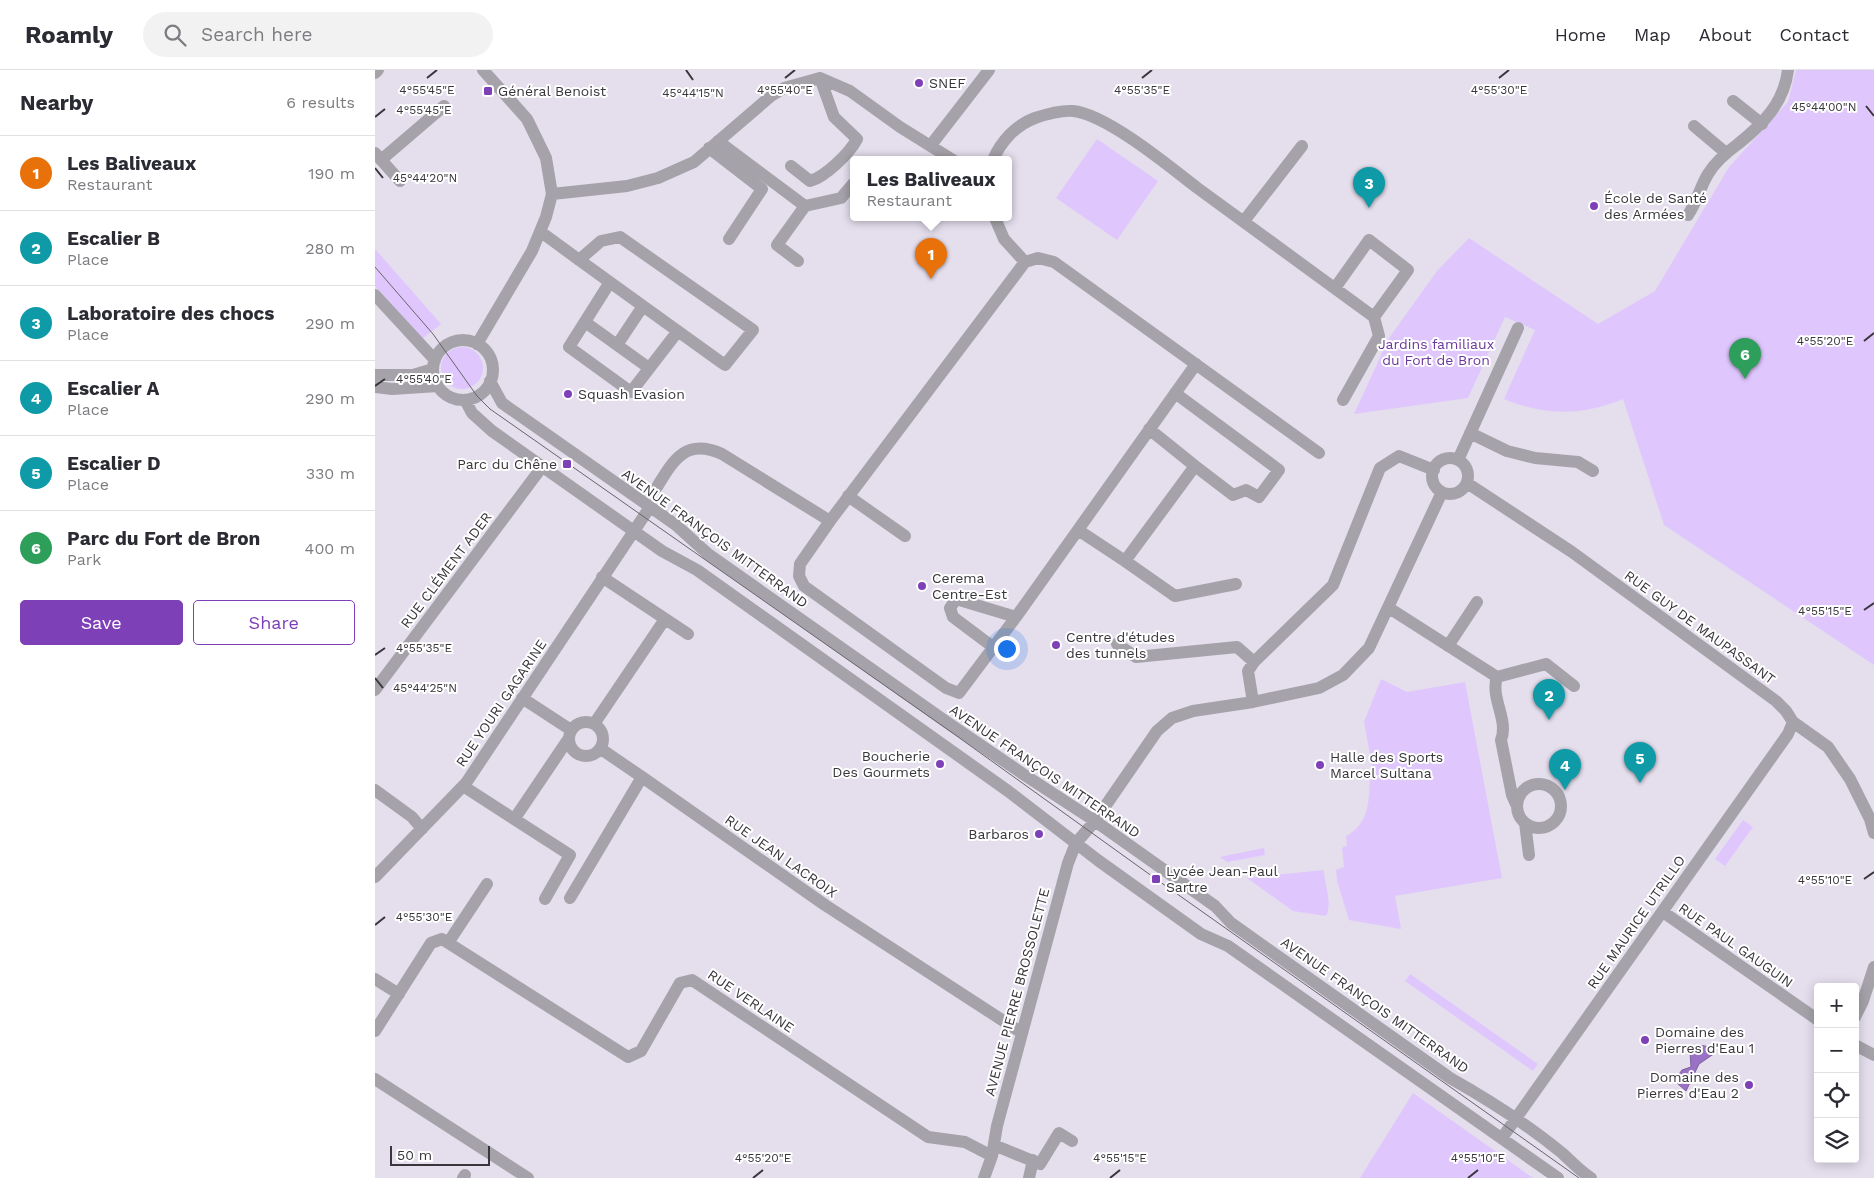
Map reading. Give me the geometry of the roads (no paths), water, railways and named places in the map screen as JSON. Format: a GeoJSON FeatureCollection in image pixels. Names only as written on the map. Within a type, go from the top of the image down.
{"type":"FeatureCollection","features":[{"type":"Feature","properties":{"kind":"street"},"geometry":{"type":"LineString","coordinates":[[375,73],[378,70]]}},
{"type":"Feature","properties":{"kind":"street"},"geometry":{"type":"LineString","coordinates":[[477,344],[532,251],[541,232],[552,194],[546,158],[527,119],[483,70]]}},
{"type":"Feature","properties":{"kind":"street"},"geometry":{"type":"LineString","coordinates":[[931,145],[989,70]]}},
{"type":"Feature","properties":{"kind":"street"},"geometry":{"type":"LineString","coordinates":[[1688,215],[1695,205],[1708,173],[1726,153],[1768,118],[1782,94],[1788,70]]}},
{"type":"Feature","properties":{"kind":"street"},"geometry":{"type":"LineString","coordinates":[[552,194],[627,186],[658,178],[694,162],[771,96],[785,88],[820,78],[849,90],[900,127],[947,156]]}},
{"type":"Feature","properties":{"kind":"street"},"geometry":{"type":"LineString","coordinates":[[791,166],[810,181],[818,179],[853,148],[857,138],[834,117],[820,78]]}},
{"type":"Feature","properties":{"kind":"street"},"geometry":{"type":"LineString","coordinates":[[1733,101],[1762,124]]}},
{"type":"Feature","properties":{"kind":"street"},"geometry":{"type":"LineString","coordinates":[[400,182],[378,157],[443,106]]}},
{"type":"Feature","properties":{"kind":"street"},"geometry":{"type":"LineString","coordinates":[[996,156],[1007,138],[1024,122],[1051,112],[1073,111],[1095,116],[1115,128],[1374,317],[1379,336],[1343,400]]}},
{"type":"Feature","properties":{"kind":"street"},"geometry":{"type":"LineString","coordinates":[[1694,126],[1726,153]]}},
{"type":"Feature","properties":{"kind":"street"},"geometry":{"type":"LineString","coordinates":[[713,144],[805,206]]}},
{"type":"Feature","properties":{"kind":"street"},"geometry":{"type":"LineString","coordinates":[[713,144],[762,189],[729,239]]}},
{"type":"Feature","properties":{"kind":"street"},"geometry":{"type":"LineString","coordinates":[[1244,222],[1302,146]]}},
{"type":"Feature","properties":{"kind":"street"},"geometry":{"type":"LineString","coordinates":[[798,261],[777,245],[805,206],[841,198],[850,188]]}},
{"type":"Feature","properties":{"kind":"street"},"geometry":{"type":"LineString","coordinates":[[996,221],[1004,239],[1025,262]]}},
{"type":"Feature","properties":{"kind":"street"},"geometry":{"type":"LineString","coordinates":[[541,232],[579,260],[725,365],[753,330],[620,237],[601,241],[579,260]]}},
{"type":"Feature","properties":{"kind":"street"},"geometry":{"type":"LineString","coordinates":[[1335,288],[1369,240],[1408,270],[1374,317]]}},
{"type":"Feature","properties":{"kind":"street"},"geometry":{"type":"LineString","coordinates":[[1195,364],[1016,617],[959,693],[946,688],[804,586],[799,576],[800,564],[830,521],[1025,262],[1038,258],[1054,262],[1319,453]]}},
{"type":"Feature","properties":{"kind":"street"},"geometry":{"type":"LineString","coordinates":[[610,282],[569,347],[631,392],[678,331]]}},
{"type":"Feature","properties":{"kind":"street"},"geometry":{"type":"LineString","coordinates":[[375,295],[434,365],[438,386],[450,396],[465,400],[477,396],[485,390],[491,381],[493,373],[489,356],[477,344],[469,341],[451,343],[444,347],[434,365],[413,375],[375,375]]}},
{"type":"Feature","properties":{"kind":"street"},"geometry":{"type":"LineString","coordinates":[[617,345],[643,306]]}},
{"type":"Feature","properties":{"kind":"street"},"geometry":{"type":"LineString","coordinates":[[585,322],[649,368]]}},
{"type":"Feature","properties":{"kind":"street"},"geometry":{"type":"LineString","coordinates":[[1458,460],[1518,328]]}},
{"type":"Feature","properties":{"kind":"street","name":"AVENUE FRANÇOIS MITTERRAND"},"geometry":{"type":"LineString","coordinates":[[491,381],[502,403],[676,525],[724,566],[990,752],[1095,821],[1215,906],[1231,923],[1450,1078],[1516,1118],[1591,1178]]}},
{"type":"Feature","properties":{"kind":"street"},"geometry":{"type":"LineString","coordinates":[[375,387],[392,389],[438,386]]}},
{"type":"Feature","properties":{"kind":"street"},"geometry":{"type":"LineString","coordinates":[[1149,429],[1233,495],[1246,490],[1259,497],[1279,470],[1175,393]]}},
{"type":"Feature","properties":{"kind":"street"},"geometry":{"type":"LineString","coordinates":[[465,400],[472,413],[492,431],[542,467],[662,551],[705,576],[1008,791],[1201,934],[1228,946],[1558,1178]]}},
{"type":"Feature","properties":{"kind":"street"},"geometry":{"type":"LineString","coordinates":[[1470,433],[1507,451],[1535,458],[1578,462],[1593,471]]}},
{"type":"Feature","properties":{"kind":"street"},"geometry":{"type":"LineString","coordinates":[[657,487],[678,456],[694,448],[702,448],[722,454],[830,521]]}},
{"type":"Feature","properties":{"kind":"street"},"geometry":{"type":"LineString","coordinates":[[1253,702],[1248,671],[1254,662],[1333,585],[1380,468],[1399,456],[1434,470]]}},
{"type":"Feature","properties":{"kind":"street"},"geometry":{"type":"LineString","coordinates":[[1448,458],[1458,460],[1467,470],[1467,482],[1456,493],[1442,492],[1433,482],[1436,465],[1448,458]]}},
{"type":"Feature","properties":{"kind":"street"},"geometry":{"type":"LineString","coordinates":[[1125,561],[1195,466]]}},
{"type":"Feature","properties":{"kind":"street","name":"RUE CLÉMENT ADER"},"geometry":{"type":"LineString","coordinates":[[375,690],[542,467]]}},
{"type":"Feature","properties":{"kind":"street","name":"RUE GUY DE MAUPASSANT"},"geometry":{"type":"LineString","coordinates":[[1467,482],[1572,552],[1787,710],[1793,722],[1829,747],[1850,779],[1870,819],[1874,833]]}},
{"type":"Feature","properties":{"kind":"street"},"geometry":{"type":"LineString","coordinates":[[1095,821],[1157,731],[1172,718],[1193,711],[1253,702],[1319,688],[1343,675],[1369,648],[1442,492]]}},
{"type":"Feature","properties":{"kind":"street"},"geometry":{"type":"LineString","coordinates":[[849,496],[905,536]]}},
{"type":"Feature","properties":{"kind":"street","name":"RUE YOURI GAGARINE"},"geometry":{"type":"LineString","coordinates":[[375,877],[463,786],[650,507]]}},
{"type":"Feature","properties":{"kind":"street"},"geometry":{"type":"LineString","coordinates":[[1078,530],[1175,596],[1236,584]]}},
{"type":"Feature","properties":{"kind":"street"},"geometry":{"type":"LineString","coordinates":[[602,577],[688,634]]}},
{"type":"Feature","properties":{"kind":"street"},"geometry":{"type":"LineString","coordinates":[[993,647],[953,616],[950,608],[956,599],[1016,617]]}},
{"type":"Feature","properties":{"kind":"street"},"geometry":{"type":"LineString","coordinates":[[1449,646],[1477,602]]}},
{"type":"Feature","properties":{"kind":"street"},"geometry":{"type":"LineString","coordinates":[[1389,608],[1497,677],[1546,664],[1574,686]]}},
{"type":"Feature","properties":{"kind":"street"},"geometry":{"type":"LineString","coordinates":[[594,724],[665,619]]}},
{"type":"Feature","properties":{"kind":"street"},"geometry":{"type":"LineString","coordinates":[[1117,644],[1136,657],[1237,647],[1254,662]]}},
{"type":"Feature","properties":{"kind":"street"},"geometry":{"type":"LineString","coordinates":[[1497,677],[1494,687],[1504,732],[1501,740],[1512,795],[1517,804]]}},
{"type":"Feature","properties":{"kind":"street"},"geometry":{"type":"LineString","coordinates":[[515,818],[570,734],[579,723],[589,722],[594,724],[602,732],[603,744],[601,749],[592,756],[581,756],[572,749],[570,734],[522,698]]}},
{"type":"Feature","properties":{"kind":"street","name":"RUE MAURICE UTRILLO"},"geometry":{"type":"LineString","coordinates":[[1502,1138],[1663,912],[1787,734],[1793,722]]}},
{"type":"Feature","properties":{"kind":"street","name":"RUE JEAN LACROIX"},"geometry":{"type":"LineString","coordinates":[[601,749],[825,906],[1022,1033]]}},
{"type":"Feature","properties":{"kind":"street"},"geometry":{"type":"LineString","coordinates":[[569,898],[642,777]]}},
{"type":"Feature","properties":{"kind":"street"},"geometry":{"type":"LineString","coordinates":[[1525,823],[1539,828],[1553,823],[1561,811],[1559,796],[1547,786],[1534,785],[1522,792],[1517,804],[1517,811],[1525,823],[1529,855]]}},
{"type":"Feature","properties":{"kind":"street"},"geometry":{"type":"LineString","coordinates":[[463,786],[570,855],[545,899]]}},
{"type":"Feature","properties":{"kind":"street"},"geometry":{"type":"LineString","coordinates":[[375,790],[412,817],[422,829]]}},
{"type":"Feature","properties":{"kind":"street","name":"AVENUE PIERRE BROSSOLETTE"},"geometry":{"type":"LineString","coordinates":[[984,1178],[993,1151],[997,1126],[1068,863],[1076,843],[1095,821]]}},
{"type":"Feature","properties":{"kind":"street"},"geometry":{"type":"LineString","coordinates":[[375,1032],[431,943],[442,939],[448,942],[487,884]]}},
{"type":"Feature","properties":{"kind":"street","name":"RUE PAUL GAUGUIN"},"geometry":{"type":"LineString","coordinates":[[1663,912],[1814,1017]]}},
{"type":"Feature","properties":{"kind":"street","name":"RUE VERLAINE"},"geometry":{"type":"LineString","coordinates":[[448,942],[628,1057],[641,1052],[680,983],[692,980],[928,1137],[965,1142],[993,1151]]}},
{"type":"Feature","properties":{"kind":"street"},"geometry":{"type":"LineString","coordinates":[[1859,1009],[1874,967]]}},
{"type":"Feature","properties":{"kind":"street"},"geometry":{"type":"LineString","coordinates":[[375,979],[399,994]]}},
{"type":"Feature","properties":{"kind":"street"},"geometry":{"type":"LineString","coordinates":[[1859,1047],[1874,1055]]}},
{"type":"Feature","properties":{"kind":"street"},"geometry":{"type":"LineString","coordinates":[[375,1079],[528,1178]]}},
{"type":"Feature","properties":{"kind":"street"},"geometry":{"type":"LineString","coordinates":[[993,1151],[1033,1160],[1040,1164],[1059,1132],[1072,1141]]}},
{"type":"Feature","properties":{"kind":"street"},"geometry":{"type":"LineString","coordinates":[[1029,1178],[1033,1160]]}},
{"type":"Feature","properties":{"kind":"tram line"},"geometry":{"type":"LineString","coordinates":[[375,267],[433,334],[477,396],[490,409],[954,734],[1579,1178]]}},
{"type":"Feature","properties":{"kind":"place","name":"SNEF"},"geometry":{"type":"Point","coordinates":[919,83]}},
{"type":"Feature","properties":{"kind":"place","name":"Général Benoist"},"geometry":{"type":"Point","coordinates":[488,91]}},
{"type":"Feature","properties":{"kind":"place","name":"École de Santé des Armées"},"geometry":{"type":"Point","coordinates":[1594,206]}},
{"type":"Feature","properties":{"kind":"place","name":"Laboratoire des chocs"},"geometry":{"type":"Point","coordinates":[1369,208]}},
{"type":"Feature","properties":{"kind":"place","name":"Les Baliveaux"},"geometry":{"type":"Point","coordinates":[931,279]}},
{"type":"Feature","properties":{"kind":"place","name":"Parc du Fort de Bron"},"geometry":{"type":"Point","coordinates":[1745,379]}},
{"type":"Feature","properties":{"kind":"place","name":"Squash Evasion"},"geometry":{"type":"Point","coordinates":[568,394]}},
{"type":"Feature","properties":{"kind":"place","name":"Parc du Chêne"},"geometry":{"type":"Point","coordinates":[567,464]}},
{"type":"Feature","properties":{"kind":"place","name":"Cerema Centre-Est"},"geometry":{"type":"Point","coordinates":[922,586]}},
{"type":"Feature","properties":{"kind":"place","name":"Centre d'études des tunnels"},"geometry":{"type":"Point","coordinates":[1056,645]}},
{"type":"Feature","properties":{"kind":"place","name":"Escalier B"},"geometry":{"type":"Point","coordinates":[1549,720]}},
{"type":"Feature","properties":{"kind":"place","name":"Boucherie Des Gourmets"},"geometry":{"type":"Point","coordinates":[940,764]}},
{"type":"Feature","properties":{"kind":"place","name":"Halle des Sports Marcel Sultana"},"geometry":{"type":"Point","coordinates":[1320,765]}},
{"type":"Feature","properties":{"kind":"place","name":"Escalier D"},"geometry":{"type":"Point","coordinates":[1640,783]}},
{"type":"Feature","properties":{"kind":"place","name":"Escalier A"},"geometry":{"type":"Point","coordinates":[1565,790]}},
{"type":"Feature","properties":{"kind":"place","name":"Barbaros"},"geometry":{"type":"Point","coordinates":[1039,834]}},
{"type":"Feature","properties":{"kind":"place","name":"Lycée Jean-Paul Sartre"},"geometry":{"type":"Point","coordinates":[1156,879]}},
{"type":"Feature","properties":{"kind":"place","name":"Domaine des Pierres d'Eau 1"},"geometry":{"type":"Point","coordinates":[1645,1040]}},
{"type":"Feature","properties":{"kind":"place","name":"Domaine des Pierres d'Eau 2"},"geometry":{"type":"Point","coordinates":[1749,1085]}},
{"type":"Feature","properties":{"kind":"park label","name":"Jardins familiaux du Fort de Bron"},"geometry":{"type":"Point","coordinates":[1436,352]}}]}
